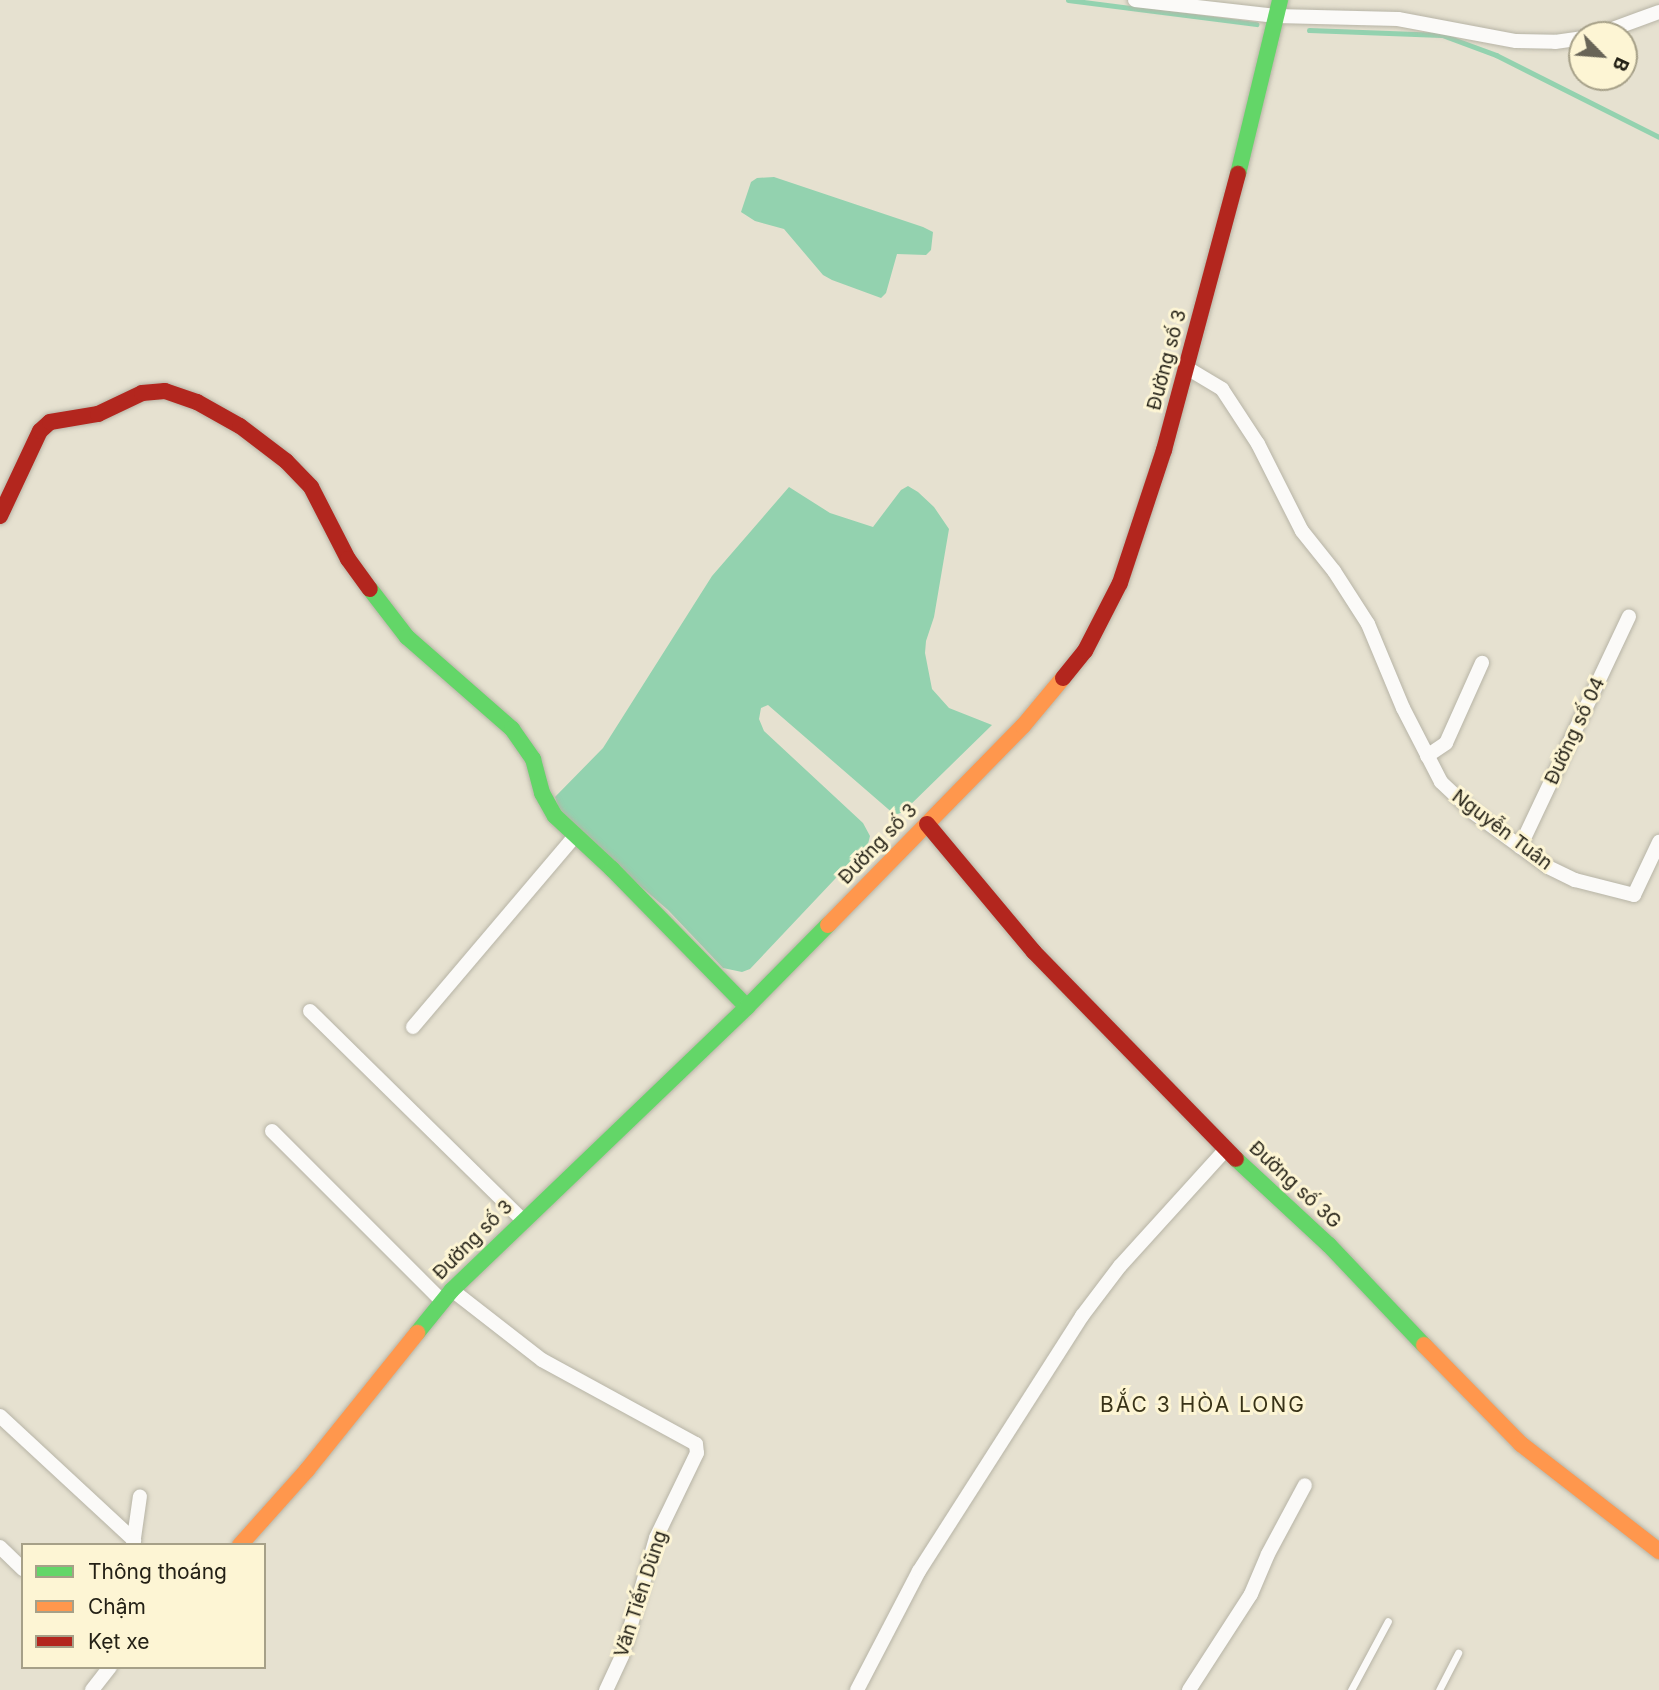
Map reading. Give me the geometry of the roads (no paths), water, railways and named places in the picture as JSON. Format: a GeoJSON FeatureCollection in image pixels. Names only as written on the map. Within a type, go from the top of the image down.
{"type":"FeatureCollection","features":[{"type":"Feature","properties":{"kind":"street"},"geometry":{"type":"LineString","coordinates":[[1135,0],[1278,8],[1398,19],[1535,43],[1568,39]]}},
{"type":"Feature","properties":{"kind":"street","name":"Đường số 3"},"geometry":{"type":"LineString","coordinates":[[242,1543],[321,1454],[447,1296],[747,1007],[927,824],[1023,726],[1067,675],[1097,633],[1134,545],[1187,368],[1278,8]]}},
{"type":"Feature","properties":{"kind":"street"},"geometry":{"type":"LineString","coordinates":[[1634,21],[1659,12]]}},
{"type":"Feature","properties":{"kind":"street","name":"Nguyễn Tuân"},"geometry":{"type":"LineString","coordinates":[[1187,368],[1222,389],[1258,444],[1302,531],[1334,571],[1368,624],[1441,782],[1474,813],[1520,847],[1548,867],[1575,880],[1634,895],[1659,842]]}},
{"type":"Feature","properties":{"kind":"street"},"geometry":{"type":"LineString","coordinates":[[0,516],[40,431],[50,422],[98,414],[133,396],[153,391],[177,394],[219,412],[286,461],[311,487],[348,559],[407,637],[512,729],[533,759],[548,806],[747,1007]]}},
{"type":"Feature","properties":{"kind":"street","name":"Đường số 04"},"geometry":{"type":"LineString","coordinates":[[1520,847],[1629,615]]}},
{"type":"Feature","properties":{"kind":"street"},"geometry":{"type":"LineString","coordinates":[[1427,756],[1446,743],[1482,663]]}},
{"type":"Feature","properties":{"kind":"street","name":"Đường số 3G"},"geometry":{"type":"LineString","coordinates":[[927,824],[1034,952],[1226,1149],[1329,1245],[1521,1444],[1659,1551]]}},
{"type":"Feature","properties":{"kind":"street"},"geometry":{"type":"LineString","coordinates":[[413,1027],[575,836]]}},
{"type":"Feature","properties":{"kind":"street"},"geometry":{"type":"LineString","coordinates":[[310,1011],[523,1220]]}},
{"type":"Feature","properties":{"kind":"street"},"geometry":{"type":"LineString","coordinates":[[272,1131],[447,1296]]}},
{"type":"Feature","properties":{"kind":"street"},"geometry":{"type":"LineString","coordinates":[[857,1690],[919,1571],[1082,1316],[1119,1266],[1226,1149]]}},
{"type":"Feature","properties":{"kind":"street","name":"Văn Tiến Dũng"},"geometry":{"type":"LineString","coordinates":[[447,1296],[542,1360],[692,1440],[697,1448],[656,1538],[622,1656],[606,1690]]}},
{"type":"Feature","properties":{"kind":"street"},"geometry":{"type":"LineString","coordinates":[[0,1416],[133,1542]]}},
{"type":"Feature","properties":{"kind":"street"},"geometry":{"type":"LineString","coordinates":[[1189,1690],[1251,1594],[1268,1554],[1305,1485]]}},
{"type":"Feature","properties":{"kind":"street"},"geometry":{"type":"LineString","coordinates":[[133,1542],[140,1496]]}},
{"type":"Feature","properties":{"kind":"street"},"geometry":{"type":"LineString","coordinates":[[0,1547],[21,1567]]}},
{"type":"Feature","properties":{"kind":"street"},"geometry":{"type":"LineString","coordinates":[[92,1690],[108,1669]]}},
{"type":"Feature","properties":{"kind":"lane"},"geometry":{"type":"LineString","coordinates":[[1351,1690],[1388,1621]]}},
{"type":"Feature","properties":{"kind":"lane"},"geometry":{"type":"LineString","coordinates":[[1440,1690],[1458,1653]]}},
{"type":"Feature","properties":{"kind":"waterway"},"geometry":{"type":"LineString","coordinates":[[1068,0],[1256,24]]}},
{"type":"Feature","properties":{"kind":"waterway"},"geometry":{"type":"LineString","coordinates":[[1309,30],[1442,35],[1496,55],[1659,137]]}},
{"type":"Feature","properties":{"kind":"district","name":"BẮC 3 HÒA LONG"},"geometry":{"type":"Point","coordinates":[1203,1405]}}]}
